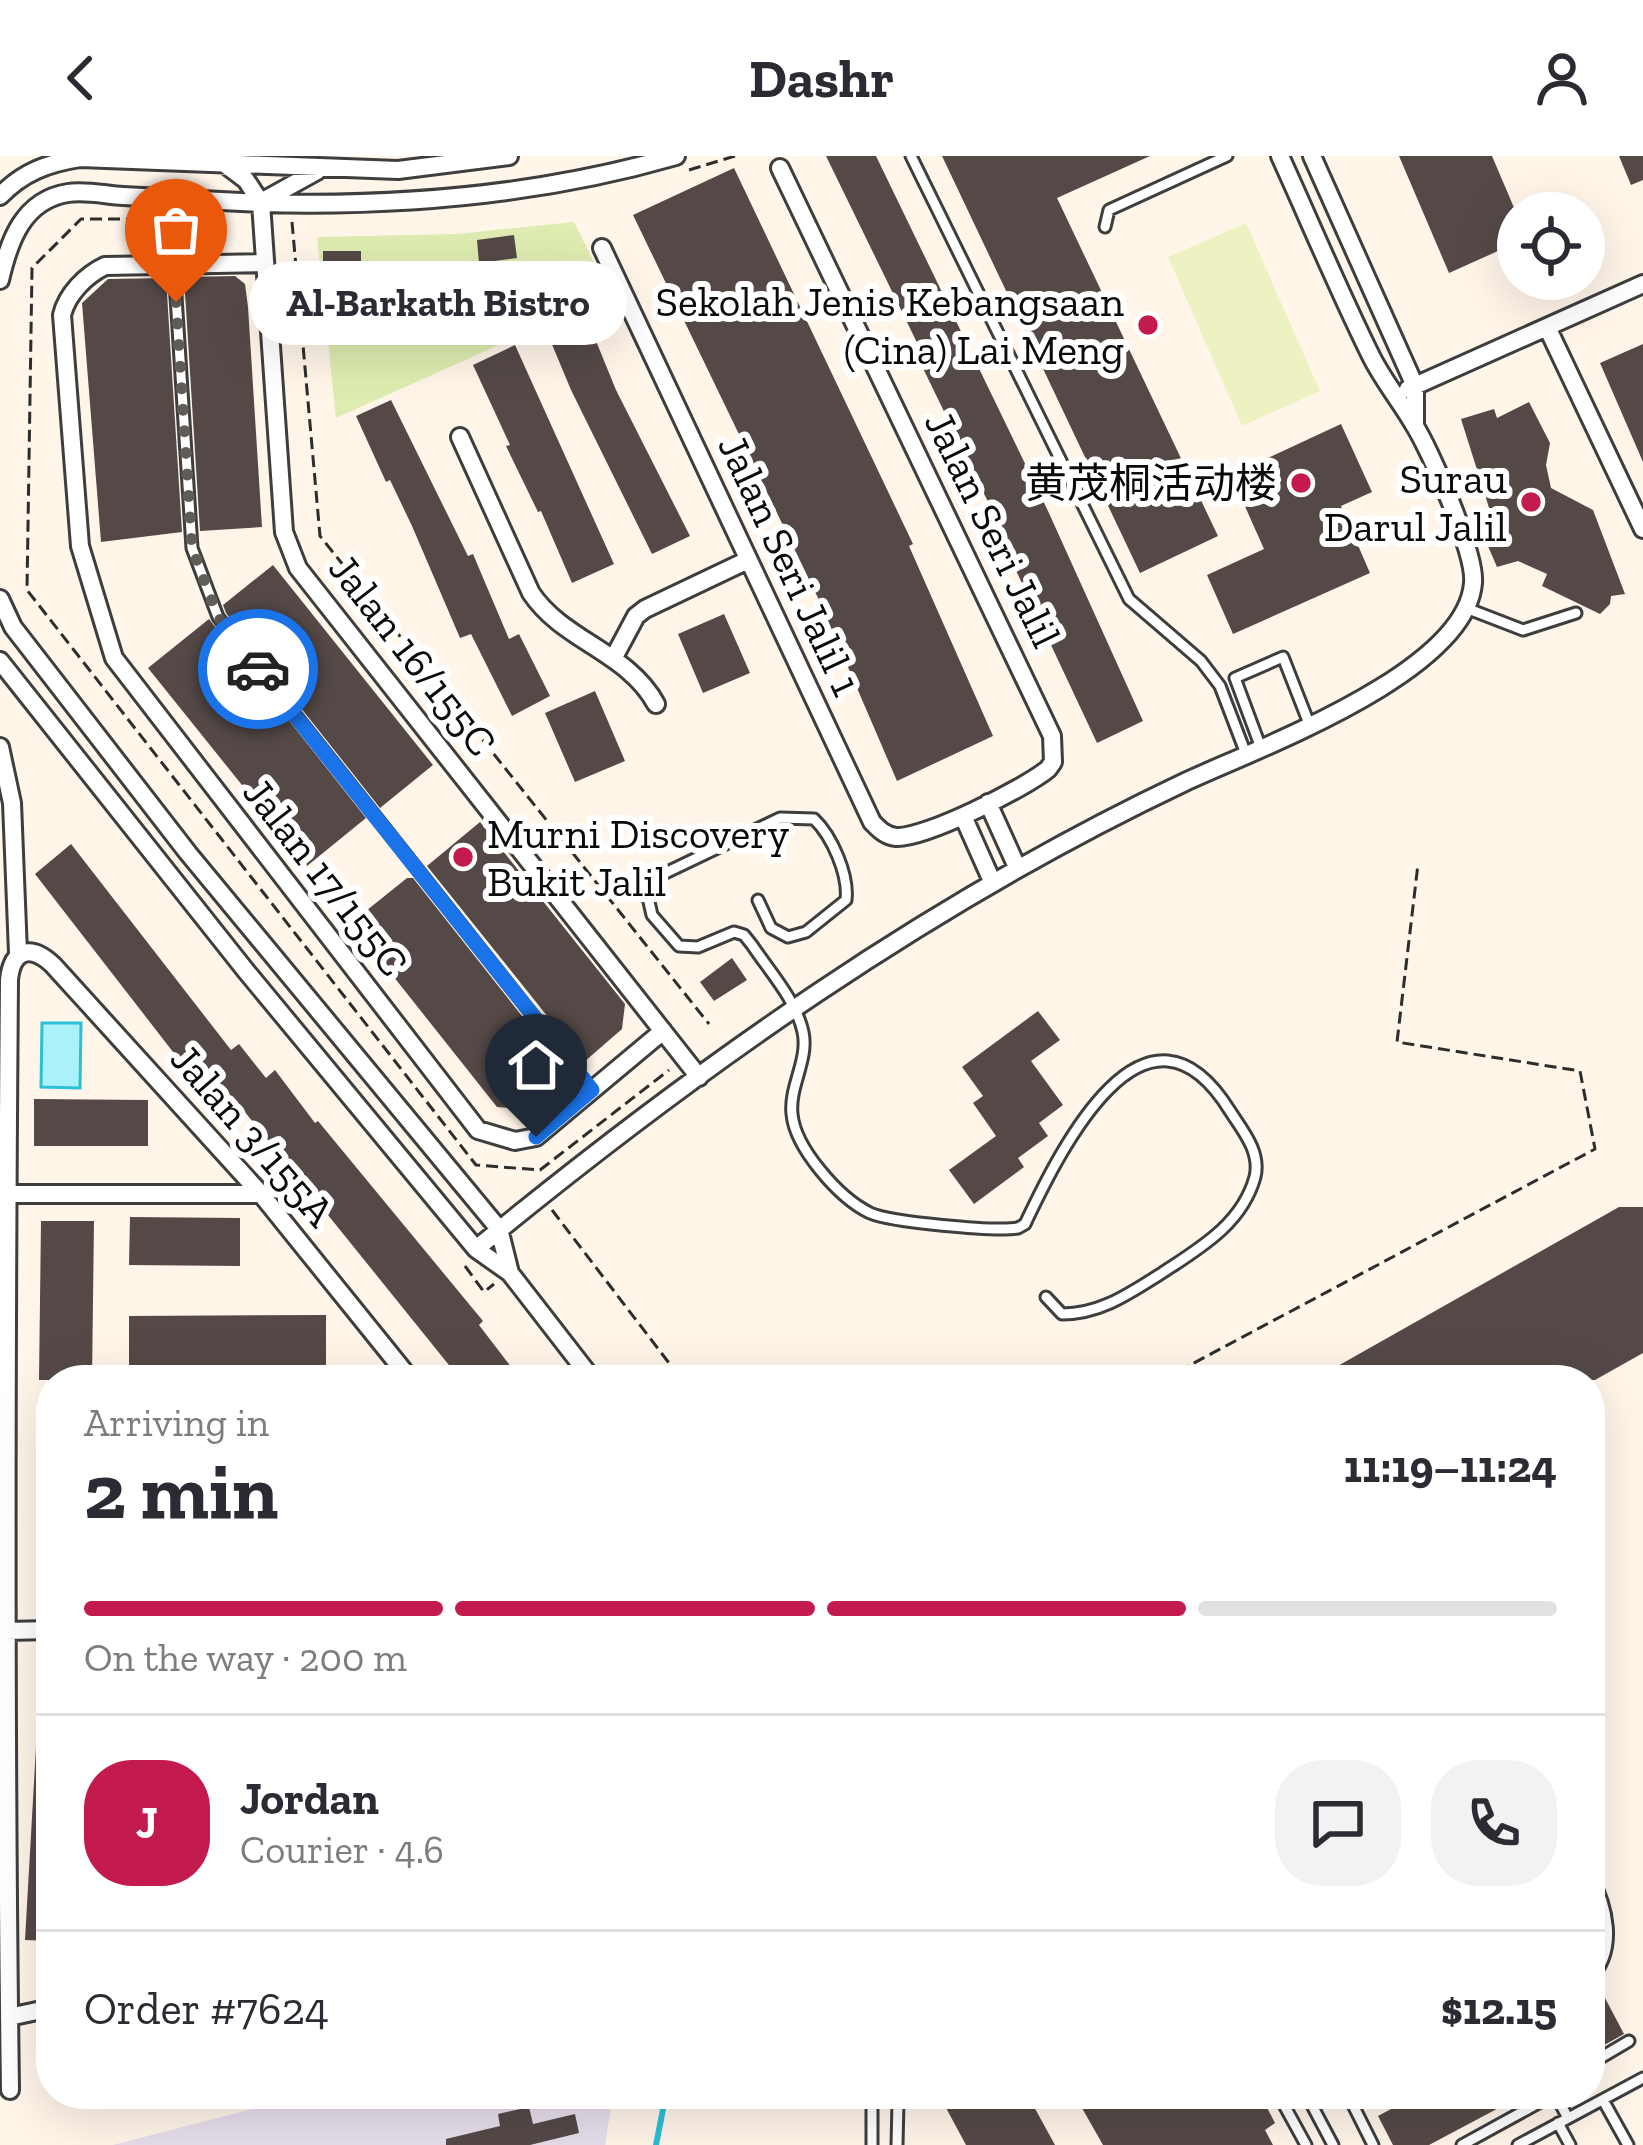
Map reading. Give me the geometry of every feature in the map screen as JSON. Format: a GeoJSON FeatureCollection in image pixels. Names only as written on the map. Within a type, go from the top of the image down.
{"type":"FeatureCollection","features":[{"type":"Feature","properties":{"kind":"street"},"geometry":{"type":"LineString","coordinates":[[0,196],[23,175],[80,158],[398,170],[509,156]]}},
{"type":"Feature","properties":{"kind":"street"},"geometry":{"type":"LineString","coordinates":[[0,280],[8,244],[18,226],[30,211],[68,193],[261,203],[401,204],[622,172],[676,156]]}},
{"type":"Feature","properties":{"kind":"street"},"geometry":{"type":"LineString","coordinates":[[476,1249],[699,1077],[992,881],[1082,832],[1343,710],[1417,664],[1449,634],[1473,588],[1468,548],[1414,425],[1393,396],[1280,156]]}},
{"type":"Feature","properties":{"kind":"street"},"geometry":{"type":"LineString","coordinates":[[1312,156],[1415,386],[1414,425]]}},
{"type":"Feature","properties":{"kind":"street"},"geometry":{"type":"LineString","coordinates":[[226,165],[246,179],[261,203]]}},
{"type":"Feature","properties":{"kind":"street"},"geometry":{"type":"LineString","coordinates":[[261,203],[323,168]]}},
{"type":"Feature","properties":{"kind":"street","name":"Jalan Seri Jalil"},"geometry":{"type":"LineString","coordinates":[[780,168],[1052,736],[1053,762],[1048,769],[963,816]]}},
{"type":"Feature","properties":{"kind":"street","name":"Jalan 16/155C"},"geometry":{"type":"LineString","coordinates":[[261,203],[284,532],[298,568],[699,1077]]}},
{"type":"Feature","properties":{"kind":"street","name":"Jalan Seri Jalil 1"},"geometry":{"type":"LineString","coordinates":[[602,248],[872,822],[883,833],[899,838],[963,816]]}},
{"type":"Feature","properties":{"kind":"street","name":"Jalan 17/155C"},"geometry":{"type":"LineString","coordinates":[[264,262],[105,266],[65,302],[62,315],[80,546],[114,658],[478,1130],[515,1141],[536,1137],[663,1031]]}},
{"type":"Feature","properties":{"kind":"street"},"geometry":{"type":"LineString","coordinates":[[1393,396],[1643,284]]}},
{"type":"Feature","properties":{"kind":"street"},"geometry":{"type":"LineString","coordinates":[[1546,327],[1643,529]]}},
{"type":"Feature","properties":{"kind":"street"},"geometry":{"type":"LineString","coordinates":[[460,437],[531,593],[544,611],[639,676],[656,704]]}},
{"type":"Feature","properties":{"kind":"street"},"geometry":{"type":"LineString","coordinates":[[613,659],[645,609],[748,560]]}},
{"type":"Feature","properties":{"kind":"street"},"geometry":{"type":"LineString","coordinates":[[0,599],[13,627],[175,835],[500,1229],[510,1273]]}},
{"type":"Feature","properties":{"kind":"street"},"geometry":{"type":"LineString","coordinates":[[0,661],[246,971],[476,1249],[510,1273],[581,1365]]}},
{"type":"Feature","properties":{"kind":"street"},"geometry":{"type":"LineString","coordinates":[[0,747],[12,803],[23,952],[11,964],[9,980],[3,1525],[10,2090]]}},
{"type":"Feature","properties":{"kind":"street"},"geometry":{"type":"LineString","coordinates":[[988,803],[1017,867]]}},
{"type":"Feature","properties":{"kind":"street"},"geometry":{"type":"LineString","coordinates":[[963,816],[992,881]]}},
{"type":"Feature","properties":{"kind":"street","name":"Jalan 3/155A"},"geometry":{"type":"LineString","coordinates":[[23,952],[42,955],[53,965],[261,1194],[399,1365]]}},
{"type":"Feature","properties":{"kind":"street"},"geometry":{"type":"LineString","coordinates":[[8,1193],[261,1194]]}},
{"type":"Feature","properties":{"kind":"street"},"geometry":{"type":"LineString","coordinates":[[6,1631],[36,1630]]}},
{"type":"Feature","properties":{"kind":"street"},"geometry":{"type":"LineString","coordinates":[[9,2017],[36,2011]]}},
{"type":"Feature","properties":{"kind":"lane"},"geometry":{"type":"LineString","coordinates":[[910,156],[1129,599],[1201,661],[1220,686],[1253,751]]}},
{"type":"Feature","properties":{"kind":"lane"},"geometry":{"type":"LineString","coordinates":[[1105,227],[1109,210],[1227,156]]}},
{"type":"Feature","properties":{"kind":"lane"},"geometry":{"type":"LineString","coordinates":[[174,265],[192,548],[218,617],[592,1090]]}},
{"type":"Feature","properties":{"kind":"lane"},"geometry":{"type":"LineString","coordinates":[[1466,608],[1523,630],[1576,613]]}},
{"type":"Feature","properties":{"kind":"lane"},"geometry":{"type":"LineString","coordinates":[[1253,751],[1235,678],[1282,657],[1310,726]]}},
{"type":"Feature","properties":{"kind":"lane"},"geometry":{"type":"LineString","coordinates":[[758,900],[771,928],[788,938],[806,932],[846,900],[846,880],[823,828],[814,819],[780,818],[659,876],[647,893],[652,915],[679,946],[698,947],[726,933],[744,935],[796,1009],[805,1045],[791,1095],[792,1120],[802,1149],[854,1204],[876,1216],[1018,1228],[1025,1224],[1079,1123],[1123,1073],[1182,1062],[1200,1072],[1225,1102],[1258,1162],[1254,1182],[1233,1219],[1215,1238],[1119,1300],[1082,1314],[1062,1314],[1046,1297]]}},
{"type":"Feature","properties":{"kind":"lane"},"geometry":{"type":"LineString","coordinates":[[1605,1901],[1605,1943]]}},
{"type":"Feature","properties":{"kind":"lane"},"geometry":{"type":"LineString","coordinates":[[1605,2056],[1629,2042]]}},
{"type":"Feature","properties":{"kind":"lane"},"geometry":{"type":"LineString","coordinates":[[1605,2098],[1643,2078]]}},
{"type":"Feature","properties":{"kind":"lane"},"geometry":{"type":"LineString","coordinates":[[1605,2103],[1628,2145]]}},
{"type":"Feature","properties":{"kind":"lane"},"geometry":{"type":"LineString","coordinates":[[872,2109],[872,2145]]}},
{"type":"Feature","properties":{"kind":"lane"},"geometry":{"type":"LineString","coordinates":[[897,2145],[898,2109]]}},
{"type":"Feature","properties":{"kind":"lane"},"geometry":{"type":"LineString","coordinates":[[1286,2109],[1306,2145]]}},
{"type":"Feature","properties":{"kind":"lane"},"geometry":{"type":"LineString","coordinates":[[1314,2109],[1334,2145]]}},
{"type":"Feature","properties":{"kind":"lane"},"geometry":{"type":"LineString","coordinates":[[1354,2109],[1373,2145]]}},
{"type":"Feature","properties":{"kind":"lane"},"geometry":{"type":"LineString","coordinates":[[1462,2145],[1528,2109]]}},
{"type":"Feature","properties":{"kind":"lane"},"geometry":{"type":"LineString","coordinates":[[1559,2109],[1570,2145]]}},
{"type":"Feature","properties":{"kind":"lane"},"geometry":{"type":"LineString","coordinates":[[1518,2145],[1585,2109]]}},
{"type":"Feature","properties":{"kind":"path"},"geometry":{"type":"LineString","coordinates":[[171,219],[81,218],[32,268],[27,590],[476,1166],[540,1170],[685,1058]]}},
{"type":"Feature","properties":{"kind":"path"},"geometry":{"type":"LineString","coordinates":[[292,220],[320,536],[709,1024]]}},
{"type":"Feature","properties":{"kind":"path"},"geometry":{"type":"LineString","coordinates":[[1190,1365],[1595,1149],[1580,1072],[1396,1042],[1418,864]]}},
{"type":"Feature","properties":{"kind":"path"},"geometry":{"type":"LineString","coordinates":[[542,1197],[671,1365]]}},
{"type":"Feature","properties":{"kind":"shaded area"},"geometry":{"type":"Polygon","coordinates":[[[252,2109],[611,2109],[605,2145],[113,2145],[252,2109]]]}},
{"type":"Feature","properties":{"kind":"green space"},"geometry":{"type":"Polygon","coordinates":[[[574,222],[610,295],[336,418],[317,237],[457,234],[574,222]]]}},
{"type":"Feature","properties":{"kind":"green space"},"geometry":{"type":"Polygon","coordinates":[[[1246,223],[1320,391],[1242,426],[1168,257],[1246,223]]]}},
{"type":"Feature","properties":{"kind":"water"},"geometry":{"type":"Polygon","coordinates":[[[42,1023],[81,1023],[80,1088],[41,1087],[42,1023]]]}},
{"type":"Feature","properties":{"kind":"building"},"geometry":{"type":"Polygon","coordinates":[[[826,156],[876,156],[1048,511],[1143,721],[1097,743],[1005,547],[1009,545],[918,358],[923,355],[826,156]]]}},
{"type":"Feature","properties":{"kind":"building"},"geometry":{"type":"Polygon","coordinates":[[[942,156],[1150,156],[1057,198],[1218,536],[1140,573],[942,156]]]}},
{"type":"Feature","properties":{"kind":"building"},"geometry":{"type":"Polygon","coordinates":[[[1399,156],[1492,156],[1507,192],[1497,192],[1497,251],[1449,273],[1399,156]]]}},
{"type":"Feature","properties":{"kind":"building"},"geometry":{"type":"Polygon","coordinates":[[[1619,156],[1643,156],[1643,180],[1631,185],[1619,156]]]}},
{"type":"Feature","properties":{"kind":"building"},"geometry":{"type":"Polygon","coordinates":[[[734,168],[913,544],[909,546],[993,736],[897,781],[820,602],[633,215],[734,168]]]}},
{"type":"Feature","properties":{"kind":"building"},"geometry":{"type":"Polygon","coordinates":[[[514,235],[517,258],[479,263],[477,240],[514,235]]]}},
{"type":"Feature","properties":{"kind":"building"},"geometry":{"type":"Polygon","coordinates":[[[323,251],[361,251],[361,273],[323,274],[323,251]]]}},
{"type":"Feature","properties":{"kind":"building"},"geometry":{"type":"Polygon","coordinates":[[[235,276],[245,284],[248,307],[262,527],[200,531],[184,277],[235,276]]]}},
{"type":"Feature","properties":{"kind":"building"},"geometry":{"type":"Polygon","coordinates":[[[166,278],[182,532],[101,542],[82,303],[108,279],[166,278]]]}},
{"type":"Feature","properties":{"kind":"building"},"geometry":{"type":"Polygon","coordinates":[[[585,314],[616,390],[690,536],[652,554],[546,330],[585,314]]]}},
{"type":"Feature","properties":{"kind":"building"},"geometry":{"type":"Polygon","coordinates":[[[1643,344],[1643,462],[1600,363],[1643,344]]]}},
{"type":"Feature","properties":{"kind":"building"},"geometry":{"type":"Polygon","coordinates":[[[515,345],[614,564],[572,583],[473,365],[515,345]]]}},
{"type":"Feature","properties":{"kind":"building"},"geometry":{"type":"Polygon","coordinates":[[[391,400],[468,556],[473,554],[509,639],[519,634],[550,696],[512,716],[471,634],[460,638],[412,526],[356,416],[391,400]]]}},
{"type":"Feature","properties":{"kind":"building","name":"Surau Darul Jalil"},"geometry":{"type":"Polygon","coordinates":[[[1529,402],[1550,443],[1546,465],[1551,488],[1593,510],[1625,594],[1611,596],[1600,614],[1542,586],[1547,574],[1518,561],[1497,567],[1484,537],[1497,533],[1461,419],[1494,409],[1497,418],[1529,402]]]}},
{"type":"Feature","properties":{"kind":"building"},"geometry":{"type":"Polygon","coordinates":[[[1341,424],[1372,492],[1341,506],[1370,573],[1233,634],[1207,575],[1264,549],[1231,475],[1341,424]]]}},
{"type":"Feature","properties":{"kind":"building"},"geometry":{"type":"Polygon","coordinates":[[[273,565],[433,765],[380,808],[226,613],[223,605],[273,565]]]}},
{"type":"Feature","properties":{"kind":"building"},"geometry":{"type":"Polygon","coordinates":[[[724,614],[750,673],[703,693],[678,634],[724,614]]]}},
{"type":"Feature","properties":{"kind":"building"},"geometry":{"type":"Polygon","coordinates":[[[209,619],[366,818],[307,866],[148,668],[209,619]]]}},
{"type":"Feature","properties":{"kind":"building"},"geometry":{"type":"Polygon","coordinates":[[[595,691],[625,761],[575,782],[545,713],[595,691]]]}},
{"type":"Feature","properties":{"kind":"building"},"geometry":{"type":"Polygon","coordinates":[[[480,822],[625,1004],[622,1029],[584,1062],[427,866],[480,822]]]}},
{"type":"Feature","properties":{"kind":"building"},"geometry":{"type":"Polygon","coordinates":[[[71,844],[231,1050],[239,1044],[266,1078],[275,1070],[318,1121],[483,1321],[479,1325],[510,1365],[449,1365],[236,1101],[226,1109],[199,1075],[194,1079],[35,874],[71,844]]]}},
{"type":"Feature","properties":{"kind":"building"},"geometry":{"type":"Polygon","coordinates":[[[413,878],[567,1073],[526,1109],[497,1107],[351,923],[413,878]]]}},
{"type":"Feature","properties":{"kind":"building"},"geometry":{"type":"Polygon","coordinates":[[[732,958],[747,980],[714,1001],[700,982],[732,958]]]}},
{"type":"Feature","properties":{"kind":"building"},"geometry":{"type":"Polygon","coordinates":[[[1038,1011],[1060,1040],[1031,1061],[1063,1105],[1039,1123],[1048,1136],[1018,1158],[1024,1167],[974,1204],[949,1170],[996,1136],[973,1103],[983,1096],[962,1067],[1038,1011]]]}},
{"type":"Feature","properties":{"kind":"building"},"geometry":{"type":"Polygon","coordinates":[[[34,1099],[148,1100],[148,1146],[34,1146],[34,1099]]]}},
{"type":"Feature","properties":{"kind":"building"},"geometry":{"type":"Polygon","coordinates":[[[1619,1207],[1643,1207],[1643,1353],[1605,1374],[1605,1365],[1340,1365],[1619,1207]]]}},
{"type":"Feature","properties":{"kind":"building"},"geometry":{"type":"Polygon","coordinates":[[[130,1217],[240,1218],[240,1266],[129,1265],[130,1217]]]}},
{"type":"Feature","properties":{"kind":"building"},"geometry":{"type":"Polygon","coordinates":[[[41,1221],[94,1221],[92,1365],[39,1365],[41,1221]]]}},
{"type":"Feature","properties":{"kind":"building"},"geometry":{"type":"Polygon","coordinates":[[[326,1315],[326,1365],[129,1365],[129,1316],[326,1315]]]}},
{"type":"Feature","properties":{"kind":"building"},"geometry":{"type":"Polygon","coordinates":[[[36,1747],[36,1940],[25,1940],[36,1747]]]}},
{"type":"Feature","properties":{"kind":"building"},"geometry":{"type":"Polygon","coordinates":[[[1605,1998],[1624,2034],[1605,2045],[1605,1998]]]}},
{"type":"Feature","properties":{"kind":"building"},"geometry":{"type":"Polygon","coordinates":[[[529,2109],[533,2124],[575,2114],[579,2133],[530,2145],[446,2145],[446,2139],[500,2126],[498,2114],[529,2109]]]}},
{"type":"Feature","properties":{"kind":"building"},"geometry":{"type":"Polygon","coordinates":[[[947,2109],[1035,2109],[1055,2145],[966,2145],[947,2109]]]}},
{"type":"Feature","properties":{"kind":"building"},"geometry":{"type":"Polygon","coordinates":[[[1083,2109],[1268,2109],[1275,2123],[1265,2130],[1273,2145],[1103,2145],[1083,2109]]]}},
{"type":"Feature","properties":{"kind":"building"},"geometry":{"type":"Polygon","coordinates":[[[1391,2109],[1497,2109],[1429,2145],[1393,2145],[1378,2116],[1391,2109]]]}},
{"type":"Feature","properties":{"kind":"waterway"},"geometry":{"type":"LineString","coordinates":[[656,2145],[663,2109]]}},
{"type":"Feature","properties":{"kind":"way so far"},"geometry":{"type":"LineString","coordinates":[[176,302],[192,548],[218,617],[258,669]]}},
{"type":"Feature","properties":{"kind":"place","name":"Al-Barkath Bistro"},"geometry":{"type":"Point","coordinates":[176,302]}},
{"type":"Feature","properties":{"kind":"place","name":"Sekolah Jenis Kebangsaan (Cina) Lai Meng"},"geometry":{"type":"Point","coordinates":[1148,325]}},
{"type":"Feature","properties":{"kind":"place","name":"黄茂桐活动楼"},"geometry":{"type":"Point","coordinates":[1301,483]}},
{"type":"Feature","properties":{"kind":"place","name":"Surau Darul Jalil"},"geometry":{"type":"Point","coordinates":[1531,502]}},
{"type":"Feature","properties":{"kind":"place","name":"Murni Discovery Bukit Jalil"},"geometry":{"type":"Point","coordinates":[463,857]}},
{"type":"Feature","properties":{"kind":"route"},"geometry":{"type":"LineString","coordinates":[[258,669],[592,1090],[536,1137]]}}]}
